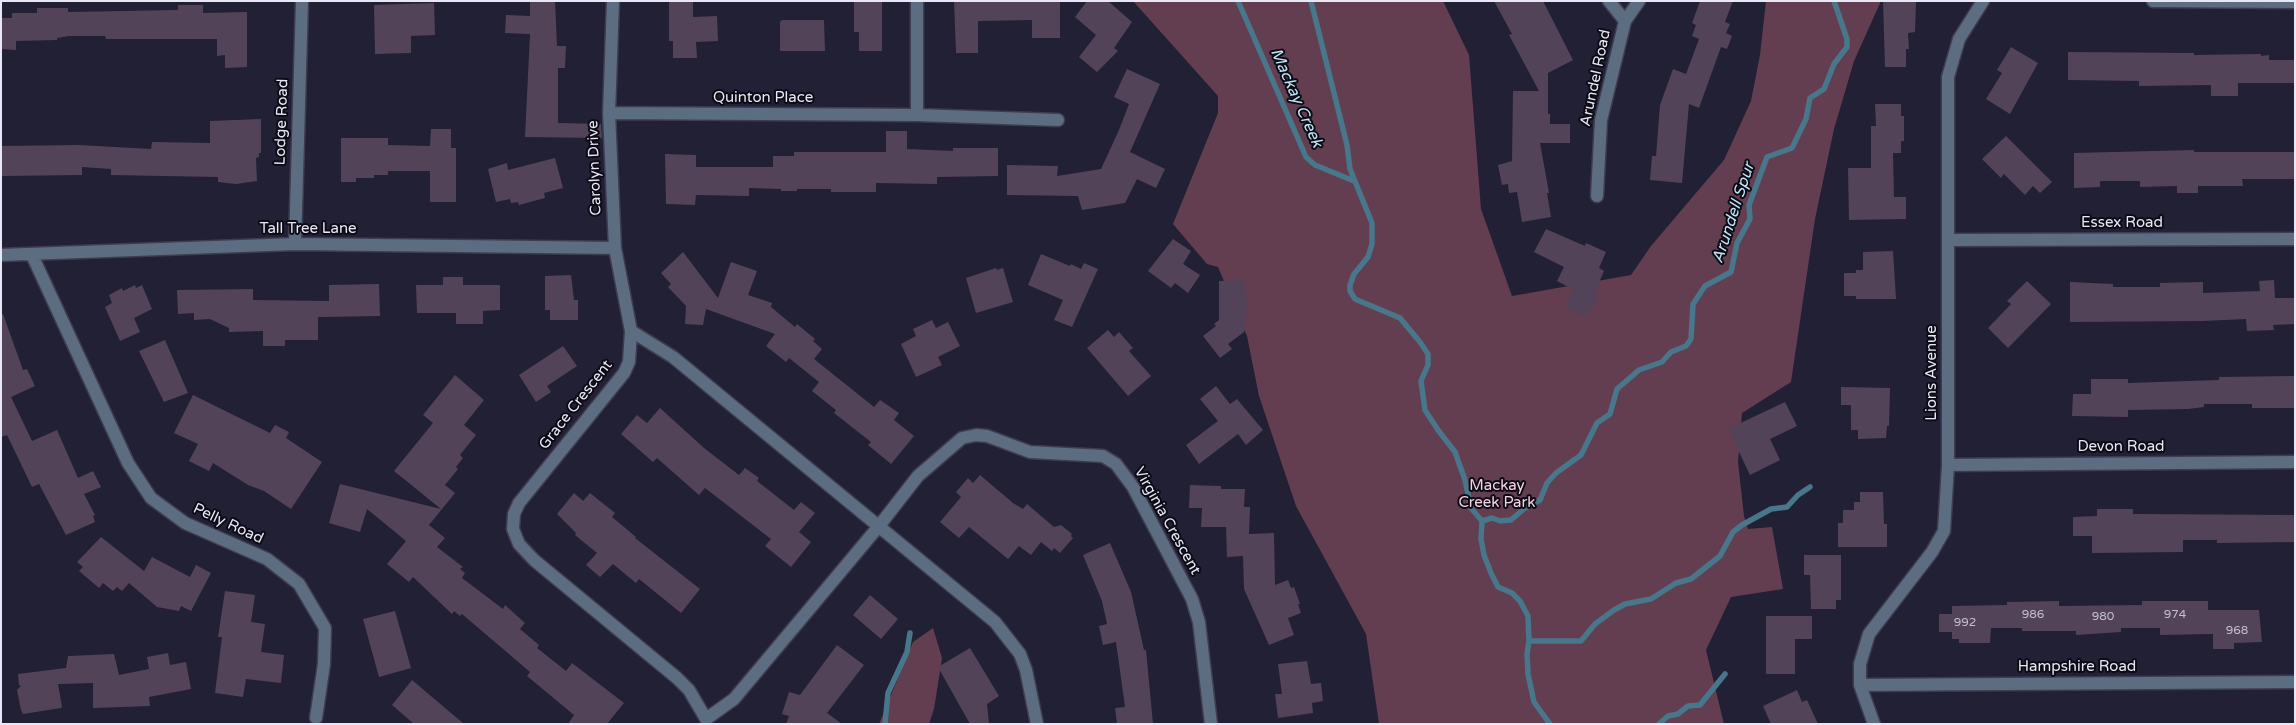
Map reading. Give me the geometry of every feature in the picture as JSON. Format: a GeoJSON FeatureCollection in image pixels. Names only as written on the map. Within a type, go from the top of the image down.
{"type":"FeatureCollection","features":[{"type":"Feature","properties":{"kind":"street","name":"Lodge Road"},"geometry":{"type":"LineString","coordinates":[[295,244],[302,1]]}},
{"type":"Feature","properties":{"kind":"street","name":"Carolyn Drive"},"geometry":{"type":"LineString","coordinates":[[612,1],[609,113],[615,248],[631,331]]}},
{"type":"Feature","properties":{"kind":"street"},"geometry":{"type":"LineString","coordinates":[[917,1],[917,115]]}},
{"type":"Feature","properties":{"kind":"street"},"geometry":{"type":"LineString","coordinates":[[1609,1],[1625,21]]}},
{"type":"Feature","properties":{"kind":"street","name":"Arundel Road"},"geometry":{"type":"LineString","coordinates":[[1597,196],[1601,120],[1625,21],[1639,1]]}},
{"type":"Feature","properties":{"kind":"street","name":"Lions Avenue"},"geometry":{"type":"LineString","coordinates":[[1874,724],[1860,685],[1860,664],[1869,634],[1932,552],[1944,531],[1948,465],[1948,77],[1959,39],[1983,1]]}},
{"type":"Feature","properties":{"kind":"street"},"geometry":{"type":"LineString","coordinates":[[2153,1],[2295,2]]}},
{"type":"Feature","properties":{"kind":"street","name":"Quinton Place"},"geometry":{"type":"LineString","coordinates":[[609,113],[917,115],[1058,120]]}},
{"type":"Feature","properties":{"kind":"street","name":"Essex Road"},"geometry":{"type":"LineString","coordinates":[[1948,240],[2295,239]]}},
{"type":"Feature","properties":{"kind":"street","name":"Tall Tree Lane"},"geometry":{"type":"LineString","coordinates":[[1,255],[295,244],[615,248]]}},
{"type":"Feature","properties":{"kind":"street","name":"Pelly Road"},"geometry":{"type":"LineString","coordinates":[[32,255],[128,462],[151,498],[185,523],[267,559],[299,584],[325,628],[324,664],[316,722]]}},
{"type":"Feature","properties":{"kind":"street"},"geometry":{"type":"LineString","coordinates":[[631,331],[673,357],[994,622],[1011,640],[1020,654],[1026,670],[1037,724]]}},
{"type":"Feature","properties":{"kind":"street","name":"Grace Crescent"},"geometry":{"type":"LineString","coordinates":[[631,331],[629,362],[624,373],[524,497],[514,514],[513,529],[519,544],[534,560],[689,690],[705,721]]}},
{"type":"Feature","properties":{"kind":"street","name":"Virginia Crescent"},"geometry":{"type":"LineString","coordinates":[[705,721],[734,699],[879,526],[918,476],[962,438],[987,436],[1030,452],[1103,456],[1116,464],[1133,487],[1192,599],[1199,622],[1211,724]]}},
{"type":"Feature","properties":{"kind":"street","name":"Devon Road"},"geometry":{"type":"LineString","coordinates":[[1948,465],[2295,462]]}},
{"type":"Feature","properties":{"kind":"street","name":"Hampshire Road"},"geometry":{"type":"LineString","coordinates":[[1860,685],[2295,682]]}},
{"type":"Feature","properties":{"kind":"green space","name":"Mackay Creek Park"},"geometry":{"type":"Polygon","coordinates":[[[1133,1],[1443,1],[1469,55],[1481,209],[1512,296],[1631,275],[1651,246],[1724,160],[1751,101],[1760,55],[1766,1],[1881,1],[1854,61],[1834,129],[1815,219],[1791,382],[1742,413],[1738,462],[1744,516],[1748,529],[1772,527],[1783,589],[1731,597],[1706,650],[1724,724],[1379,724],[1366,634],[1296,506],[1259,396],[1247,336],[1218,267],[1207,264],[1173,224],[1218,113],[1218,96],[1133,1]]]}},
{"type":"Feature","properties":{"kind":"green space"},"geometry":{"type":"Polygon","coordinates":[[[933,628],[942,658],[934,709],[929,724],[879,724],[913,642],[933,628]]]}},
{"type":"Feature","properties":{"kind":"building"},"geometry":{"type":"Polygon","coordinates":[[[530,1],[555,1],[557,46],[566,46],[565,68],[558,68],[558,123],[601,124],[602,138],[525,137],[530,34],[505,33],[506,15],[530,16],[530,1]]]}},
{"type":"Feature","properties":{"kind":"building"},"geometry":{"type":"Polygon","coordinates":[[[669,1],[693,1],[693,17],[717,16],[718,41],[696,42],[697,58],[673,58],[673,41],[669,41],[669,1]]]}},
{"type":"Feature","properties":{"kind":"building"},"geometry":{"type":"Polygon","coordinates":[[[854,1],[882,1],[882,51],[859,51],[859,32],[854,32],[854,1]]]}},
{"type":"Feature","properties":{"kind":"building"},"geometry":{"type":"Polygon","coordinates":[[[954,1],[1060,1],[1060,38],[1032,38],[1032,20],[978,21],[978,53],[956,53],[954,1]]]}},
{"type":"Feature","properties":{"kind":"building"},"geometry":{"type":"Polygon","coordinates":[[[1087,1],[1108,1],[1132,22],[1114,48],[1118,51],[1097,72],[1079,57],[1096,35],[1075,17],[1087,1]]]}},
{"type":"Feature","properties":{"kind":"building"},"geometry":{"type":"Polygon","coordinates":[[[1494,1],[1543,1],[1573,60],[1548,73],[1548,114],[1550,114],[1550,124],[1570,124],[1570,143],[1540,143],[1549,193],[1547,193],[1551,217],[1522,222],[1517,192],[1509,193],[1508,184],[1502,185],[1498,165],[1512,161],[1513,91],[1539,91],[1509,35],[1512,34],[1494,1]]]}},
{"type":"Feature","properties":{"kind":"building"},"geometry":{"type":"Polygon","coordinates":[[[1700,1],[1733,1],[1725,22],[1730,24],[1726,33],[1732,36],[1727,49],[1721,47],[1699,108],[1689,104],[1682,183],[1650,180],[1652,156],[1656,156],[1660,105],[1673,69],[1686,74],[1699,39],[1692,36],[1696,25],[1692,23],[1700,1]]]}},
{"type":"Feature","properties":{"kind":"building"},"geometry":{"type":"Polygon","coordinates":[[[1883,1],[1916,1],[1915,32],[1908,33],[1909,49],[1906,49],[1906,67],[1885,67],[1883,1]]]}},
{"type":"Feature","properties":{"kind":"building"},"geometry":{"type":"Polygon","coordinates":[[[434,3],[435,35],[411,36],[411,53],[375,54],[374,5],[434,3]]]}},
{"type":"Feature","properties":{"kind":"building"},"geometry":{"type":"Polygon","coordinates":[[[178,5],[203,5],[203,13],[247,12],[247,67],[225,68],[225,55],[217,56],[217,39],[106,39],[105,36],[69,36],[57,38],[57,40],[16,41],[16,50],[1,49],[1,18],[12,18],[12,13],[37,13],[37,8],[68,8],[68,12],[178,10],[178,5]]]}},
{"type":"Feature","properties":{"kind":"building"},"geometry":{"type":"Polygon","coordinates":[[[782,20],[824,20],[825,51],[780,51],[780,22],[782,20]]]}},
{"type":"Feature","properties":{"kind":"building"},"geometry":{"type":"Polygon","coordinates":[[[2011,47],[2038,63],[2010,114],[1986,99],[2002,73],[1997,70],[2011,47]]]}},
{"type":"Feature","properties":{"kind":"building"},"geometry":{"type":"Polygon","coordinates":[[[2068,52],[2269,55],[2269,60],[2295,60],[2295,83],[2238,83],[2238,96],[2211,96],[2211,85],[2139,86],[2139,81],[2068,80],[2068,52]]]}},
{"type":"Feature","properties":{"kind":"building"},"geometry":{"type":"Polygon","coordinates":[[[1127,69],[1160,84],[1130,152],[1165,169],[1156,188],[1137,179],[1125,203],[1082,210],[1078,196],[1007,195],[1007,165],[1058,166],[1057,176],[1101,169],[1129,104],[1114,97],[1127,69]]]}},
{"type":"Feature","properties":{"kind":"building"},"geometry":{"type":"Polygon","coordinates":[[[1875,104],[1901,104],[1901,116],[1904,116],[1904,141],[1901,141],[1901,153],[1893,153],[1894,197],[1906,197],[1906,219],[1849,220],[1848,168],[1871,168],[1871,126],[1876,126],[1875,104]]]}},
{"type":"Feature","properties":{"kind":"building"},"geometry":{"type":"Polygon","coordinates":[[[261,119],[261,153],[256,158],[257,181],[236,184],[218,182],[218,177],[111,175],[111,169],[82,167],[82,175],[1,176],[1,146],[79,145],[151,149],[152,142],[210,143],[210,121],[261,119]]]}},
{"type":"Feature","properties":{"kind":"building"},"geometry":{"type":"Polygon","coordinates":[[[431,129],[451,129],[451,148],[456,148],[456,202],[430,202],[430,171],[388,171],[388,175],[374,175],[374,178],[356,178],[356,182],[341,182],[341,138],[388,138],[388,145],[430,146],[431,129]]]}},
{"type":"Feature","properties":{"kind":"building"},"geometry":{"type":"Polygon","coordinates":[[[886,131],[907,131],[907,149],[953,151],[953,148],[998,148],[998,176],[937,177],[937,184],[876,183],[876,192],[831,192],[831,189],[781,191],[781,189],[749,188],[749,196],[696,195],[695,205],[666,204],[665,154],[696,155],[696,167],[773,167],[773,156],[794,156],[794,152],[886,152],[886,131]]]}},
{"type":"Feature","properties":{"kind":"building"},"geometry":{"type":"Polygon","coordinates":[[[2006,136],[2052,182],[2040,193],[2033,186],[2025,195],[2004,174],[2001,178],[1982,159],[2006,136]]]}},
{"type":"Feature","properties":{"kind":"building"},"geometry":{"type":"Polygon","coordinates":[[[2194,150],[2194,152],[2295,152],[2295,179],[2242,179],[2243,186],[2198,186],[2198,193],[2177,193],[2177,186],[2140,187],[2140,181],[2100,181],[2100,187],[2074,188],[2074,153],[2194,150]]]}},
{"type":"Feature","properties":{"kind":"building"},"geometry":{"type":"Polygon","coordinates":[[[555,158],[563,188],[544,193],[545,198],[519,205],[518,202],[511,203],[510,199],[496,202],[488,169],[507,163],[508,170],[555,158]]]}},
{"type":"Feature","properties":{"kind":"building"},"geometry":{"type":"Polygon","coordinates":[[[1546,229],[1585,246],[1586,243],[1606,252],[1599,268],[1604,271],[1594,294],[1599,296],[1587,317],[1565,307],[1574,290],[1557,281],[1564,267],[1534,252],[1546,229]]]}},
{"type":"Feature","properties":{"kind":"building"},"geometry":{"type":"Polygon","coordinates":[[[1173,239],[1191,251],[1183,264],[1200,275],[1188,293],[1175,283],[1171,288],[1148,271],[1173,239]]]}},
{"type":"Feature","properties":{"kind":"building"},"geometry":{"type":"Polygon","coordinates":[[[1893,251],[1896,299],[1856,299],[1856,296],[1844,296],[1844,273],[1856,273],[1856,270],[1863,270],[1863,252],[1893,251]]]}},
{"type":"Feature","properties":{"kind":"building"},"geometry":{"type":"Polygon","coordinates":[[[683,252],[718,298],[731,262],[757,271],[748,295],[772,303],[771,307],[795,327],[797,324],[815,339],[813,341],[822,349],[814,359],[874,407],[880,400],[899,413],[894,420],[914,436],[891,464],[868,445],[871,442],[834,413],[836,410],[812,391],[819,382],[789,358],[786,362],[766,346],[775,334],[706,309],[703,325],[685,324],[686,306],[668,287],[671,284],[661,273],[683,252]]]}},
{"type":"Feature","properties":{"kind":"building"},"geometry":{"type":"Polygon","coordinates":[[[1041,254],[1081,269],[1084,263],[1098,269],[1072,327],[1054,320],[1063,300],[1028,285],[1041,254]]]}},
{"type":"Feature","properties":{"kind":"building"},"geometry":{"type":"Polygon","coordinates":[[[996,268],[997,270],[1003,268],[1013,302],[976,313],[966,278],[996,268]]]}},
{"type":"Feature","properties":{"kind":"building"},"geometry":{"type":"Polygon","coordinates":[[[571,275],[574,300],[578,300],[578,320],[550,320],[550,310],[545,310],[545,276],[571,275]]]}},
{"type":"Feature","properties":{"kind":"building"},"geometry":{"type":"Polygon","coordinates":[[[443,277],[463,277],[463,285],[500,285],[500,310],[483,311],[483,324],[456,324],[456,313],[417,313],[416,285],[443,285],[443,277]]]}},
{"type":"Feature","properties":{"kind":"building"},"geometry":{"type":"Polygon","coordinates":[[[1244,280],[1246,299],[1248,300],[1244,332],[1228,344],[1232,349],[1220,358],[1203,336],[1216,326],[1214,324],[1219,320],[1219,281],[1244,280]]]}},
{"type":"Feature","properties":{"kind":"building"},"geometry":{"type":"Polygon","coordinates":[[[2274,280],[2275,298],[2295,298],[2295,324],[2273,325],[2274,330],[2247,331],[2246,319],[2070,322],[2070,282],[2113,284],[2113,287],[2160,287],[2160,283],[2203,282],[2203,293],[2260,291],[2259,281],[2274,280]]]}},
{"type":"Feature","properties":{"kind":"building"},"geometry":{"type":"Polygon","coordinates":[[[2027,281],[2051,304],[2008,348],[1988,328],[2011,304],[2007,301],[2027,281]]]}},
{"type":"Feature","properties":{"kind":"building"},"geometry":{"type":"Polygon","coordinates":[[[379,284],[380,316],[318,317],[318,340],[285,340],[285,346],[263,346],[263,331],[229,332],[229,328],[210,319],[194,320],[194,313],[178,314],[177,290],[253,289],[253,300],[329,301],[329,285],[379,284]]]}},
{"type":"Feature","properties":{"kind":"building"},"geometry":{"type":"Polygon","coordinates":[[[135,285],[136,288],[142,285],[152,309],[134,318],[140,332],[120,341],[105,307],[112,303],[109,295],[122,288],[123,291],[135,285]]]}},
{"type":"Feature","properties":{"kind":"building"},"geometry":{"type":"Polygon","coordinates":[[[3,314],[23,370],[27,369],[35,386],[11,397],[32,441],[57,430],[78,478],[93,471],[101,487],[84,494],[95,515],[93,516],[95,522],[66,535],[39,484],[32,487],[7,435],[1,437],[1,315],[3,314]]]}},
{"type":"Feature","properties":{"kind":"building"},"geometry":{"type":"Polygon","coordinates":[[[932,320],[936,328],[948,322],[960,346],[938,357],[942,365],[916,377],[901,344],[916,336],[913,329],[932,320]]]}},
{"type":"Feature","properties":{"kind":"building"},"geometry":{"type":"Polygon","coordinates":[[[1108,330],[1114,337],[1119,332],[1133,348],[1129,351],[1151,376],[1128,396],[1087,348],[1108,330]]]}},
{"type":"Feature","properties":{"kind":"building"},"geometry":{"type":"Polygon","coordinates":[[[165,340],[188,393],[164,402],[139,351],[165,340]]]}},
{"type":"Feature","properties":{"kind":"building"},"geometry":{"type":"Polygon","coordinates":[[[563,346],[577,366],[547,386],[551,392],[536,402],[519,375],[563,346]]]}},
{"type":"Feature","properties":{"kind":"building"},"geometry":{"type":"Polygon","coordinates":[[[455,375],[484,400],[464,425],[476,435],[460,455],[463,458],[456,467],[458,469],[445,485],[455,493],[429,525],[445,538],[437,547],[463,567],[460,569],[465,573],[462,578],[503,609],[505,605],[525,623],[520,629],[539,645],[537,648],[566,671],[572,663],[624,703],[607,724],[568,724],[574,715],[527,676],[530,672],[462,614],[460,616],[454,611],[452,614],[413,577],[409,582],[387,564],[406,541],[367,509],[360,532],[329,523],[340,484],[441,509],[394,471],[433,423],[423,415],[455,375]]]}},
{"type":"Feature","properties":{"kind":"building"},"geometry":{"type":"Polygon","coordinates":[[[2295,376],[2295,408],[2252,408],[2252,404],[2204,404],[2204,407],[2188,409],[2128,410],[2128,417],[2072,416],[2073,394],[2091,394],[2091,379],[2128,379],[2128,383],[2219,380],[2219,377],[2295,376]]]}},
{"type":"Feature","properties":{"kind":"building"},"geometry":{"type":"Polygon","coordinates":[[[1216,386],[1230,404],[1237,399],[1263,430],[1246,445],[1238,434],[1199,464],[1186,445],[1218,421],[1200,399],[1216,386]]]}},
{"type":"Feature","properties":{"kind":"building"},"geometry":{"type":"Polygon","coordinates":[[[1841,387],[1890,388],[1889,426],[1887,426],[1886,438],[1858,439],[1858,430],[1851,430],[1851,405],[1841,405],[1841,387]]]}},
{"type":"Feature","properties":{"kind":"building"},"geometry":{"type":"Polygon","coordinates":[[[193,395],[270,433],[275,425],[289,432],[286,438],[322,462],[291,509],[264,491],[248,485],[213,463],[209,471],[189,461],[198,444],[174,433],[193,395]]]}},
{"type":"Feature","properties":{"kind":"building"},"geometry":{"type":"Polygon","coordinates":[[[1785,402],[1797,426],[1770,439],[1780,460],[1750,475],[1728,429],[1785,402]]]}},
{"type":"Feature","properties":{"kind":"building"},"geometry":{"type":"Polygon","coordinates":[[[660,408],[704,448],[739,475],[745,468],[759,478],[757,481],[794,510],[801,502],[815,513],[799,532],[811,542],[791,567],[765,546],[771,539],[705,488],[699,495],[657,458],[653,462],[621,434],[637,415],[647,423],[660,408]]]}},
{"type":"Feature","properties":{"kind":"building"},"geometry":{"type":"Polygon","coordinates":[[[980,475],[1013,503],[1023,509],[1027,504],[1054,527],[1061,525],[1072,534],[1073,538],[1060,553],[1054,548],[1052,551],[1041,542],[1031,555],[1019,546],[1008,559],[969,527],[959,538],[940,522],[961,497],[956,492],[968,478],[973,483],[980,475]]]}},
{"type":"Feature","properties":{"kind":"building"},"geometry":{"type":"Polygon","coordinates":[[[1190,485],[1221,486],[1221,489],[1245,489],[1244,507],[1250,507],[1249,534],[1274,533],[1275,585],[1288,580],[1291,588],[1294,587],[1300,604],[1298,604],[1301,613],[1288,618],[1294,635],[1269,645],[1244,589],[1243,556],[1227,557],[1226,527],[1201,527],[1202,508],[1189,508],[1190,485]]]}},
{"type":"Feature","properties":{"kind":"building"},"geometry":{"type":"Polygon","coordinates":[[[1860,492],[1883,492],[1884,524],[1887,524],[1887,547],[1838,547],[1838,523],[1843,523],[1843,510],[1854,510],[1854,502],[1860,502],[1860,492]]]}},
{"type":"Feature","properties":{"kind":"building"},"geometry":{"type":"Polygon","coordinates":[[[574,493],[583,501],[590,493],[615,513],[612,517],[635,538],[700,589],[681,613],[639,579],[636,583],[613,564],[600,577],[586,565],[597,553],[575,535],[576,533],[557,514],[574,493]]]}},
{"type":"Feature","properties":{"kind":"building"},"geometry":{"type":"Polygon","coordinates":[[[2097,509],[2133,509],[2133,514],[2295,515],[2295,542],[2217,543],[2217,540],[2183,540],[2183,552],[2092,553],[2092,536],[2073,536],[2073,517],[2097,516],[2097,509]]]}},
{"type":"Feature","properties":{"kind":"building"},"geometry":{"type":"Polygon","coordinates":[[[101,537],[144,571],[152,557],[190,577],[196,565],[211,573],[191,611],[181,606],[179,611],[157,607],[129,583],[122,591],[117,587],[113,591],[103,583],[99,588],[79,571],[83,567],[77,562],[101,537]]]}},
{"type":"Feature","properties":{"kind":"building"},"geometry":{"type":"Polygon","coordinates":[[[1110,543],[1131,592],[1144,650],[1146,650],[1153,724],[1117,724],[1115,708],[1125,707],[1116,642],[1103,645],[1099,626],[1107,624],[1102,601],[1083,555],[1110,543]]]}},
{"type":"Feature","properties":{"kind":"building"},"geometry":{"type":"Polygon","coordinates":[[[1804,555],[1841,555],[1841,600],[1836,600],[1836,609],[1811,609],[1810,575],[1804,575],[1804,555]]]}},
{"type":"Feature","properties":{"kind":"building"},"geometry":{"type":"Polygon","coordinates":[[[225,591],[255,595],[251,622],[265,624],[261,652],[284,655],[281,683],[246,679],[243,697],[215,693],[222,637],[218,637],[225,591]]]}},
{"type":"Feature","properties":{"kind":"building"},"geometry":{"type":"Polygon","coordinates":[[[870,595],[898,619],[881,639],[853,615],[870,595]]]}},
{"type":"Feature","properties":{"kind":"building"},"geometry":{"type":"Polygon","coordinates":[[[2059,601],[2059,606],[2142,605],[2142,601],[2208,601],[2208,610],[2259,610],[2262,642],[2234,643],[2234,649],[2213,649],[2213,634],[2160,635],[2160,628],[2121,628],[2121,632],[2076,635],[2076,631],[2022,631],[2022,628],[1991,628],[1990,643],[1959,643],[1959,639],[1952,639],[1952,632],[1939,632],[1939,614],[1952,614],[1952,606],[2007,605],[2007,602],[2059,601]]]}},
{"type":"Feature","properties":{"kind":"building"},"geometry":{"type":"Polygon","coordinates":[[[395,611],[411,668],[379,677],[363,619],[395,611]]]}},
{"type":"Feature","properties":{"kind":"building"},"geometry":{"type":"Polygon","coordinates":[[[1766,616],[1812,616],[1812,639],[1795,639],[1795,674],[1766,674],[1766,616]]]}},
{"type":"Feature","properties":{"kind":"building"},"geometry":{"type":"Polygon","coordinates":[[[837,645],[864,665],[827,713],[842,724],[786,724],[789,716],[782,714],[789,692],[800,695],[837,645]]]}},
{"type":"Feature","properties":{"kind":"building"},"geometry":{"type":"Polygon","coordinates":[[[970,648],[999,696],[987,704],[989,724],[970,724],[938,667],[970,648]]]}},
{"type":"Feature","properties":{"kind":"building"},"geometry":{"type":"Polygon","coordinates":[[[168,653],[170,665],[186,662],[191,689],[149,697],[150,706],[93,708],[93,683],[58,684],[61,708],[23,714],[21,710],[17,690],[21,686],[19,685],[18,674],[66,668],[68,656],[114,654],[119,675],[149,669],[147,657],[168,653]]]}},
{"type":"Feature","properties":{"kind":"building"},"geometry":{"type":"Polygon","coordinates":[[[1307,661],[1311,684],[1321,683],[1323,701],[1312,703],[1313,713],[1278,718],[1275,694],[1282,694],[1278,664],[1307,661]]]}},
{"type":"Feature","properties":{"kind":"building"},"geometry":{"type":"Polygon","coordinates":[[[412,680],[464,724],[414,724],[392,705],[412,680]]]}},
{"type":"Feature","properties":{"kind":"building"},"geometry":{"type":"Polygon","coordinates":[[[1797,690],[1802,702],[1807,700],[1818,724],[1771,724],[1763,706],[1797,690]]]}},
{"type":"Feature","properties":{"kind":"waterway","name":"Mackay Creek"},"geometry":{"type":"LineString","coordinates":[[1238,1],[1306,157],[1315,165],[1354,181]]}},
{"type":"Feature","properties":{"kind":"waterway","name":"Mackay Creek"},"geometry":{"type":"LineString","coordinates":[[1311,1],[1347,145],[1350,169],[1372,223],[1372,244],[1368,257],[1354,274],[1350,291],[1355,299],[1400,318],[1428,354],[1428,365],[1421,381],[1425,410],[1455,452],[1465,480],[1471,508],[1482,521],[1481,539],[1484,555],[1491,573],[1498,587],[1512,593],[1520,601],[1528,616],[1528,674],[1534,702],[1550,724]]}},
{"type":"Feature","properties":{"kind":"waterway","name":"Arundell Spur"},"geometry":{"type":"LineString","coordinates":[[1482,521],[1492,518],[1500,521],[1511,520],[1525,508],[1540,500],[1547,483],[1556,473],[1581,455],[1597,423],[1610,414],[1617,389],[1639,370],[1662,362],[1671,352],[1686,346],[1691,339],[1693,304],[1705,286],[1731,272],[1737,243],[1750,219],[1749,205],[1767,157],[1792,148],[1806,119],[1810,98],[1824,89],[1834,64],[1847,47],[1847,39],[1834,1]]}},
{"type":"Feature","properties":{"kind":"waterway"},"geometry":{"type":"LineString","coordinates":[[1529,641],[1581,641],[1595,624],[1614,610],[1625,604],[1651,599],[1676,583],[1691,579],[1720,556],[1733,532],[1742,525],[1771,509],[1787,507],[1798,495],[1810,487]]}},
{"type":"Feature","properties":{"kind":"waterway"},"geometry":{"type":"LineString","coordinates":[[885,724],[888,693],[907,652],[910,633]]}},
{"type":"Feature","properties":{"kind":"waterway"},"geometry":{"type":"LineString","coordinates":[[1659,724],[1668,716],[1678,714],[1688,706],[1700,705],[1725,674]]}}]}
